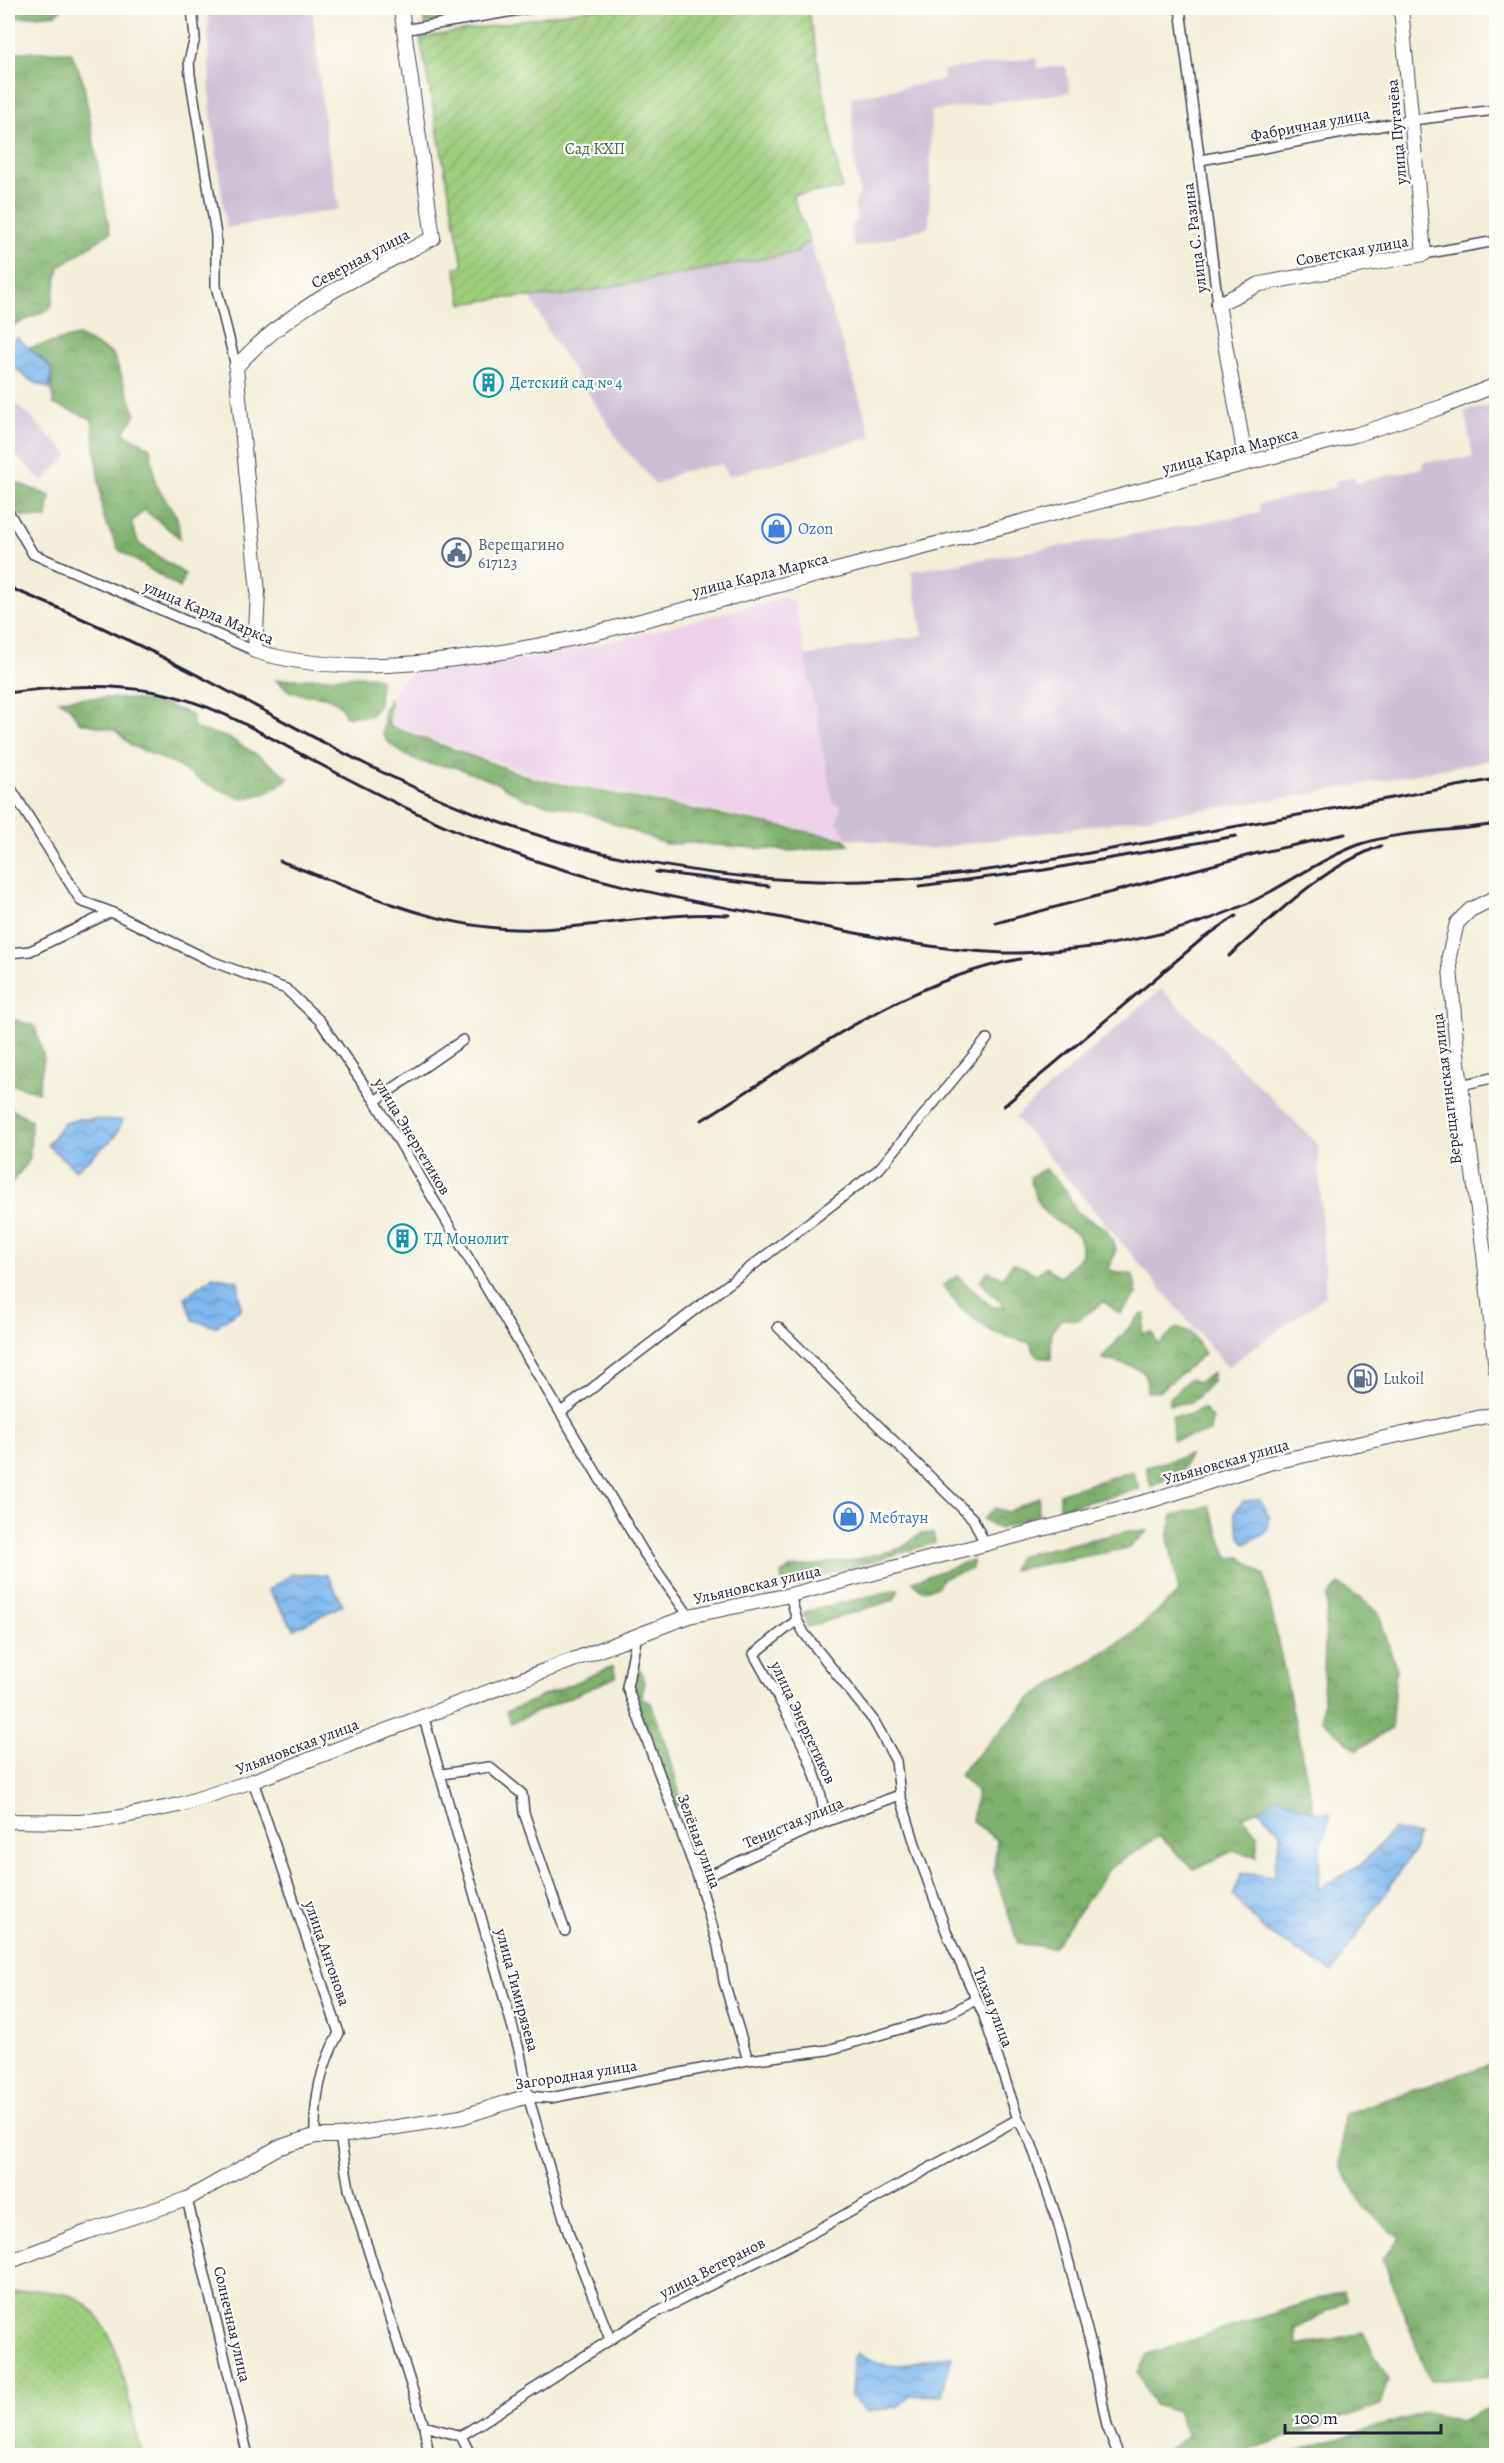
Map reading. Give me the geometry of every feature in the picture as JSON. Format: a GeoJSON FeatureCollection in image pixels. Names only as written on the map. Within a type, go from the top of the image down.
{"type":"FeatureCollection","features":[{"type":"Feature","properties":{"kind":"street"},"geometry":{"type":"LineString","coordinates":[[192,8],[195,38],[189,61],[190,75],[216,235],[216,286],[236,367],[258,592],[255,651]]}},
{"type":"Feature","properties":{"kind":"street","name":"Северная улица"},"geometry":{"type":"LineString","coordinates":[[236,367],[269,334],[323,295],[433,238],[401,8]]}},
{"type":"Feature","properties":{"kind":"street"},"geometry":{"type":"LineString","coordinates":[[403,30],[531,8]]}},
{"type":"Feature","properties":{"kind":"street","name":"улица С. Разина"},"geometry":{"type":"LineString","coordinates":[[1180,8],[1202,160],[1218,304],[1246,463]]}},
{"type":"Feature","properties":{"kind":"street","name":"улица Пугачёва"},"geometry":{"type":"LineString","coordinates":[[1401,8],[1424,254]]}},
{"type":"Feature","properties":{"kind":"street","name":"Фабричная улица"},"geometry":{"type":"LineString","coordinates":[[1202,160],[1412,120],[1497,110]]}},
{"type":"Feature","properties":{"kind":"street","name":"Советская улица"},"geometry":{"type":"LineString","coordinates":[[1218,304],[1260,284],[1497,242]]}},
{"type":"Feature","properties":{"kind":"street","name":"улица Карла Маркса"},"geometry":{"type":"LineString","coordinates":[[8,510],[33,554],[255,651],[288,660],[341,664],[441,660],[521,649],[749,594],[1355,435],[1442,407],[1497,385]]}},
{"type":"Feature","properties":{"kind":"street","name":"улица Энергетиков"},"geometry":{"type":"LineString","coordinates":[[8,784],[81,901],[111,912],[211,961],[286,989],[320,1021],[375,1101],[644,1553],[689,1616]]}},
{"type":"Feature","properties":{"kind":"street","name":"Верещагинская улица"},"geometry":{"type":"LineString","coordinates":[[1497,897],[1470,910],[1457,923],[1449,956],[1461,1085],[1497,1370]]}},
{"type":"Feature","properties":{"kind":"street"},"geometry":{"type":"LineString","coordinates":[[8,953],[30,951],[111,912]]}},
{"type":"Feature","properties":{"kind":"street"},"geometry":{"type":"LineString","coordinates":[[561,1412],[879,1169],[987,1039]]}},
{"type":"Feature","properties":{"kind":"street"},"geometry":{"type":"LineString","coordinates":[[375,1101],[463,1040]]}},
{"type":"Feature","properties":{"kind":"street"},"geometry":{"type":"LineString","coordinates":[[1461,1085],[1497,1077]]}},
{"type":"Feature","properties":{"kind":"street"},"geometry":{"type":"LineString","coordinates":[[778,1327],[974,1519],[985,1544]]}},
{"type":"Feature","properties":{"kind":"street","name":"Ульяновская улица"},"geometry":{"type":"LineString","coordinates":[[8,1821],[79,1822],[145,1813],[212,1795],[689,1616],[790,1595],[1152,1500],[1269,1463],[1497,1414]]}},
{"type":"Feature","properties":{"kind":"street","name":"Тихая улица"},"geometry":{"type":"LineString","coordinates":[[790,1595],[797,1620],[874,1721],[896,1761],[900,1795],[948,1936],[976,2000],[1018,2119],[1031,2143],[1058,2222],[1092,2349],[1107,2426],[1119,2456]]}},
{"type":"Feature","properties":{"kind":"street","name":"улица Энергетиков"},"geometry":{"type":"LineString","coordinates":[[797,1620],[754,1654],[801,1745],[824,1800],[825,1822]]}},
{"type":"Feature","properties":{"kind":"street","name":"Зелёная улица"},"geometry":{"type":"LineString","coordinates":[[638,1635],[627,1687],[699,1880],[718,1946],[724,1982],[748,2060]]}},
{"type":"Feature","properties":{"kind":"street","name":"улица Тимирязева"},"geometry":{"type":"LineString","coordinates":[[423,1715],[442,1774],[520,2053],[528,2096],[569,2235],[610,2339]]}},
{"type":"Feature","properties":{"kind":"street"},"geometry":{"type":"LineString","coordinates":[[442,1774],[489,1767],[522,1794],[524,1814],[565,1931]]}},
{"type":"Feature","properties":{"kind":"street","name":"улица Антонова"},"geometry":{"type":"LineString","coordinates":[[253,1780],[339,2032],[326,2056],[320,2079],[314,2113],[315,2136]]}},
{"type":"Feature","properties":{"kind":"street","name":"Тенистая улица"},"geometry":{"type":"LineString","coordinates":[[699,1880],[825,1822],[900,1795]]}},
{"type":"Feature","properties":{"kind":"street","name":"Загородная улица"},"geometry":{"type":"LineString","coordinates":[[8,2262],[87,2232],[187,2199],[268,2152],[315,2136],[340,2136],[461,2117],[528,2096],[550,2098],[748,2060],[828,2050],[944,2016],[976,2000]]}},
{"type":"Feature","properties":{"kind":"street","name":"улица Ветеранов"},"geometry":{"type":"LineString","coordinates":[[462,2436],[610,2339],[669,2305],[801,2239],[1018,2119]]}},
{"type":"Feature","properties":{"kind":"street"},"geometry":{"type":"LineString","coordinates":[[340,2136],[349,2189],[424,2426],[429,2456]]}},
{"type":"Feature","properties":{"kind":"street","name":"Солнечная улица"},"geometry":{"type":"LineString","coordinates":[[187,2199],[248,2456]]}},
{"type":"Feature","properties":{"kind":"street"},"geometry":{"type":"LineString","coordinates":[[424,2426],[462,2436],[471,2456]]}},
{"type":"Feature","properties":{"kind":"shaded area"},"geometry":{"type":"Polygon","coordinates":[[[208,8],[312,8],[327,144],[339,209],[226,228],[210,105],[208,8]]]}},
{"type":"Feature","properties":{"kind":"shaded area"},"geometry":{"type":"Polygon","coordinates":[[[1036,58],[1037,68],[1066,66],[1070,92],[931,111],[929,227],[855,248],[850,229],[857,219],[854,205],[860,192],[855,168],[851,97],[944,80],[943,70],[1036,58]]]}},
{"type":"Feature","properties":{"kind":"shaded area"},"geometry":{"type":"Polygon","coordinates":[[[810,242],[872,437],[728,476],[722,464],[680,472],[656,485],[623,447],[549,333],[531,297],[560,296],[798,252],[800,246],[810,242]]]}},
{"type":"Feature","properties":{"kind":"shaded area"},"geometry":{"type":"Polygon","coordinates":[[[8,395],[69,455],[42,481],[8,448],[8,395]]]}},
{"type":"Feature","properties":{"kind":"shaded area"},"geometry":{"type":"Polygon","coordinates":[[[1496,405],[1496,759],[1305,795],[930,849],[847,838],[837,822],[841,806],[833,803],[805,656],[923,635],[911,571],[1260,513],[1259,504],[1336,487],[1335,481],[1354,476],[1356,483],[1422,468],[1423,462],[1473,457],[1465,411],[1496,405]]]}},
{"type":"Feature","properties":{"kind":"shaded area"},"geometry":{"type":"Polygon","coordinates":[[[784,598],[795,602],[833,803],[841,806],[837,822],[847,838],[536,776],[391,724],[395,687],[412,673],[516,661],[589,647],[784,598]]]}},
{"type":"Feature","properties":{"kind":"shaded area"},"geometry":{"type":"Polygon","coordinates":[[[1161,989],[1318,1144],[1326,1296],[1227,1367],[1015,1117],[1161,989]]]}},
{"type":"Feature","properties":{"kind":"green space"},"geometry":{"type":"Polygon","coordinates":[[[8,8],[62,8],[56,14],[12,18],[15,52],[71,52],[83,81],[110,233],[59,267],[51,308],[8,328],[8,8]]]}},
{"type":"Feature","properties":{"kind":"green space"},"geometry":{"type":"Polygon","coordinates":[[[422,8],[512,8],[425,24],[422,8]]]}},
{"type":"Feature","properties":{"kind":"green space","name":"Сад КХП"},"geometry":{"type":"Polygon","coordinates":[[[595,8],[808,8],[842,189],[792,195],[810,242],[800,246],[798,252],[560,296],[502,298],[462,304],[455,267],[463,266],[420,38],[595,8]]]}},
{"type":"Feature","properties":{"kind":"green space"},"geometry":{"type":"Polygon","coordinates":[[[78,336],[113,354],[136,415],[123,433],[150,448],[156,485],[177,517],[180,538],[144,510],[131,523],[139,544],[185,574],[180,588],[119,550],[103,517],[92,419],[53,404],[51,368],[29,348],[78,336]]]}},
{"type":"Feature","properties":{"kind":"green space"},"geometry":{"type":"Polygon","coordinates":[[[8,479],[50,496],[47,518],[21,516],[8,496],[8,479]]]}},
{"type":"Feature","properties":{"kind":"green space"},"geometry":{"type":"Polygon","coordinates":[[[374,676],[380,680],[379,705],[370,716],[345,716],[342,708],[331,699],[292,692],[276,680],[374,676]]]}},
{"type":"Feature","properties":{"kind":"green space"},"geometry":{"type":"Polygon","coordinates":[[[78,698],[137,700],[180,710],[193,716],[196,729],[227,737],[259,756],[289,778],[267,793],[242,799],[205,783],[173,763],[132,746],[115,730],[79,722],[70,708],[59,700],[78,698]]]}},
{"type":"Feature","properties":{"kind":"green space"},"geometry":{"type":"Polygon","coordinates":[[[390,698],[389,726],[535,779],[844,839],[849,845],[792,851],[691,843],[666,844],[584,812],[525,799],[497,783],[455,767],[428,764],[407,756],[388,742],[383,734],[384,710],[390,698]]]}},
{"type":"Feature","properties":{"kind":"green space"},"geometry":{"type":"Polygon","coordinates":[[[8,1018],[35,1026],[44,1058],[38,1092],[8,1083],[8,1018]]]}},
{"type":"Feature","properties":{"kind":"green space"},"geometry":{"type":"Polygon","coordinates":[[[8,1107],[31,1120],[30,1159],[8,1187],[8,1107]]]}},
{"type":"Feature","properties":{"kind":"green space"},"geometry":{"type":"Polygon","coordinates":[[[1045,1169],[1066,1190],[1076,1212],[1106,1229],[1116,1249],[1109,1270],[1133,1275],[1137,1294],[1120,1314],[1104,1302],[1078,1320],[1061,1319],[1051,1332],[1051,1359],[1037,1357],[1030,1343],[992,1332],[960,1308],[943,1286],[957,1276],[992,1307],[1005,1307],[980,1281],[988,1271],[1002,1278],[1013,1263],[1037,1274],[1045,1267],[1061,1277],[1082,1255],[1079,1235],[1052,1219],[1036,1198],[1030,1177],[1045,1169]]]}},
{"type":"Feature","properties":{"kind":"green space"},"geometry":{"type":"Polygon","coordinates":[[[1146,1314],[1142,1334],[1152,1332],[1158,1345],[1177,1327],[1191,1332],[1205,1353],[1160,1391],[1147,1392],[1146,1374],[1141,1371],[1102,1358],[1140,1315],[1146,1314]]]}},
{"type":"Feature","properties":{"kind":"green space"},"geometry":{"type":"Polygon","coordinates":[[[1213,1373],[1212,1382],[1192,1402],[1169,1405],[1169,1398],[1189,1379],[1199,1382],[1213,1373]]]}},
{"type":"Feature","properties":{"kind":"green space"},"geometry":{"type":"Polygon","coordinates":[[[1203,1408],[1212,1419],[1210,1432],[1173,1440],[1172,1416],[1188,1415],[1203,1408]]]}},
{"type":"Feature","properties":{"kind":"green space"},"geometry":{"type":"Polygon","coordinates":[[[1189,1455],[1183,1470],[1151,1487],[1146,1467],[1189,1455]]]}},
{"type":"Feature","properties":{"kind":"green space"},"geometry":{"type":"Polygon","coordinates":[[[1133,1471],[1139,1489],[1060,1509],[1060,1493],[1133,1471]]]}},
{"type":"Feature","properties":{"kind":"green space"},"geometry":{"type":"Polygon","coordinates":[[[1039,1497],[1038,1515],[999,1529],[983,1519],[995,1508],[1008,1512],[1039,1497]]]}},
{"type":"Feature","properties":{"kind":"green space"},"geometry":{"type":"Polygon","coordinates":[[[1209,1506],[1228,1558],[1240,1557],[1264,1575],[1314,1812],[1278,1798],[1259,1810],[1241,1817],[1257,1833],[1257,1856],[1233,1851],[1194,1869],[1159,1836],[1109,1869],[1053,1948],[1018,1943],[994,1871],[997,1840],[972,1821],[977,1792],[959,1774],[1033,1696],[1127,1638],[1179,1592],[1168,1537],[1173,1515],[1209,1506]]]}},
{"type":"Feature","properties":{"kind":"green space"},"geometry":{"type":"Polygon","coordinates":[[[1129,1531],[1148,1531],[1129,1548],[1012,1570],[1018,1556],[1129,1531]]]}},
{"type":"Feature","properties":{"kind":"green space"},"geometry":{"type":"Polygon","coordinates":[[[933,1533],[935,1543],[783,1587],[781,1574],[791,1568],[853,1560],[901,1548],[920,1534],[933,1533]]]}},
{"type":"Feature","properties":{"kind":"green space"},"geometry":{"type":"Polygon","coordinates":[[[972,1560],[972,1569],[942,1578],[938,1587],[921,1590],[913,1581],[972,1560]]]}},
{"type":"Feature","properties":{"kind":"green space"},"geometry":{"type":"Polygon","coordinates":[[[1339,1584],[1378,1611],[1396,1669],[1391,1729],[1357,1750],[1322,1720],[1327,1598],[1339,1584]]]}},
{"type":"Feature","properties":{"kind":"green space"},"geometry":{"type":"Polygon","coordinates":[[[899,1589],[894,1600],[807,1627],[803,1612],[899,1589]]]}},
{"type":"Feature","properties":{"kind":"green space"},"geometry":{"type":"Polygon","coordinates":[[[613,1666],[616,1677],[511,1723],[506,1712],[613,1666]]]}},
{"type":"Feature","properties":{"kind":"green space"},"geometry":{"type":"Polygon","coordinates":[[[634,1668],[640,1669],[645,1682],[641,1698],[651,1703],[668,1749],[683,1807],[675,1806],[633,1693],[634,1668]]]}},
{"type":"Feature","properties":{"kind":"green space"},"geometry":{"type":"Polygon","coordinates":[[[1496,2062],[1496,2376],[1429,2380],[1383,2259],[1400,2239],[1364,2207],[1340,2165],[1344,2114],[1496,2062]]]}},
{"type":"Feature","properties":{"kind":"green space"},"geometry":{"type":"Polygon","coordinates":[[[34,2290],[72,2296],[83,2302],[97,2316],[116,2352],[143,2455],[8,2455],[8,2294],[34,2290]]]}},
{"type":"Feature","properties":{"kind":"green space"},"geometry":{"type":"Polygon","coordinates":[[[1343,2291],[1347,2300],[1296,2329],[1297,2346],[1363,2333],[1388,2379],[1380,2405],[1235,2455],[1162,2454],[1188,2436],[1177,2412],[1154,2405],[1138,2373],[1147,2354],[1343,2291]]]}},
{"type":"Feature","properties":{"kind":"green space"},"geometry":{"type":"Polygon","coordinates":[[[1496,2405],[1496,2455],[1283,2455],[1427,2412],[1460,2421],[1496,2405]]]}},
{"type":"Feature","properties":{"kind":"water"},"geometry":{"type":"Polygon","coordinates":[[[17,337],[51,368],[50,389],[28,379],[8,362],[8,346],[17,337]]]}},
{"type":"Feature","properties":{"kind":"water"},"geometry":{"type":"Polygon","coordinates":[[[78,1119],[123,1120],[115,1137],[76,1170],[47,1145],[63,1124],[78,1119]]]}},
{"type":"Feature","properties":{"kind":"water"},"geometry":{"type":"Polygon","coordinates":[[[213,1276],[238,1281],[241,1309],[215,1327],[193,1320],[185,1297],[213,1276]]]}},
{"type":"Feature","properties":{"kind":"water"},"geometry":{"type":"Polygon","coordinates":[[[1260,1500],[1269,1516],[1267,1531],[1246,1544],[1240,1537],[1234,1512],[1244,1501],[1260,1500]]]}},
{"type":"Feature","properties":{"kind":"water"},"geometry":{"type":"Polygon","coordinates":[[[292,1574],[327,1575],[343,1605],[294,1629],[268,1590],[292,1574]]]}},
{"type":"Feature","properties":{"kind":"water"},"geometry":{"type":"Polygon","coordinates":[[[1278,1797],[1314,1812],[1331,1814],[1320,1851],[1318,1890],[1361,1865],[1393,1829],[1418,1835],[1414,1851],[1332,1972],[1265,1931],[1233,1896],[1242,1873],[1273,1877],[1281,1833],[1259,1810],[1278,1797]]]}},
{"type":"Feature","properties":{"kind":"water"},"geometry":{"type":"Polygon","coordinates":[[[857,2353],[881,2364],[893,2365],[952,2356],[942,2395],[910,2396],[897,2407],[867,2412],[851,2397],[853,2357],[857,2353]]]}},
{"type":"Feature","properties":{"kind":"railway"},"geometry":{"type":"LineString","coordinates":[[8,587],[128,640],[334,748],[402,782],[472,812],[518,829],[615,856],[714,873],[814,881],[863,881],[971,872],[1079,855],[1496,779]]}},
{"type":"Feature","properties":{"kind":"railway"},"geometry":{"type":"LineString","coordinates":[[8,693],[63,687],[119,687],[156,692],[196,703],[253,728],[375,793],[466,835],[523,857],[629,887],[858,934],[945,948],[1016,953],[1101,946]]}},
{"type":"Feature","properties":{"kind":"railway"},"geometry":{"type":"LineString","coordinates":[[1094,947],[1135,940],[1213,918],[1265,895],[1333,856],[1377,839],[1496,824]]}},
{"type":"Feature","properties":{"kind":"railway"},"geometry":{"type":"LineString","coordinates":[[996,923],[1254,854],[1345,834]]}},
{"type":"Feature","properties":{"kind":"railway"},"geometry":{"type":"LineString","coordinates":[[919,886],[1044,870],[1236,836]]}},
{"type":"Feature","properties":{"kind":"railway"},"geometry":{"type":"LineString","coordinates":[[1229,956],[1319,879],[1359,855],[1381,846]]}},
{"type":"Feature","properties":{"kind":"railway"},"geometry":{"type":"LineString","coordinates":[[280,861],[395,905],[454,922],[484,927],[542,929],[675,916],[729,915]]}},
{"type":"Feature","properties":{"kind":"railway"},"geometry":{"type":"LineString","coordinates":[[656,872],[769,886]]}},
{"type":"Feature","properties":{"kind":"railway"},"geometry":{"type":"LineString","coordinates":[[1004,1106],[1202,939],[1236,916]]}},
{"type":"Feature","properties":{"kind":"railway"},"geometry":{"type":"LineString","coordinates":[[702,1120],[855,1024],[895,1003],[935,984],[977,969],[1020,959]]}},
{"type":"Feature","properties":{"kind":"place","name":"Детский сад № 4"},"geometry":{"type":"Point","coordinates":[489,382]}},
{"type":"Feature","properties":{"kind":"place","name":"Ozon"},"geometry":{"type":"Point","coordinates":[777,528]}},
{"type":"Feature","properties":{"kind":"place","name":"Верещагино 617123"},"geometry":{"type":"Point","coordinates":[457,553]}},
{"type":"Feature","properties":{"kind":"place","name":"ТД Монолит"},"geometry":{"type":"Point","coordinates":[403,1238]}},
{"type":"Feature","properties":{"kind":"place","name":"Lukoil"},"geometry":{"type":"Point","coordinates":[1362,1378]}},
{"type":"Feature","properties":{"kind":"place","name":"Мебтаун"},"geometry":{"type":"Point","coordinates":[848,1517]}}]}
